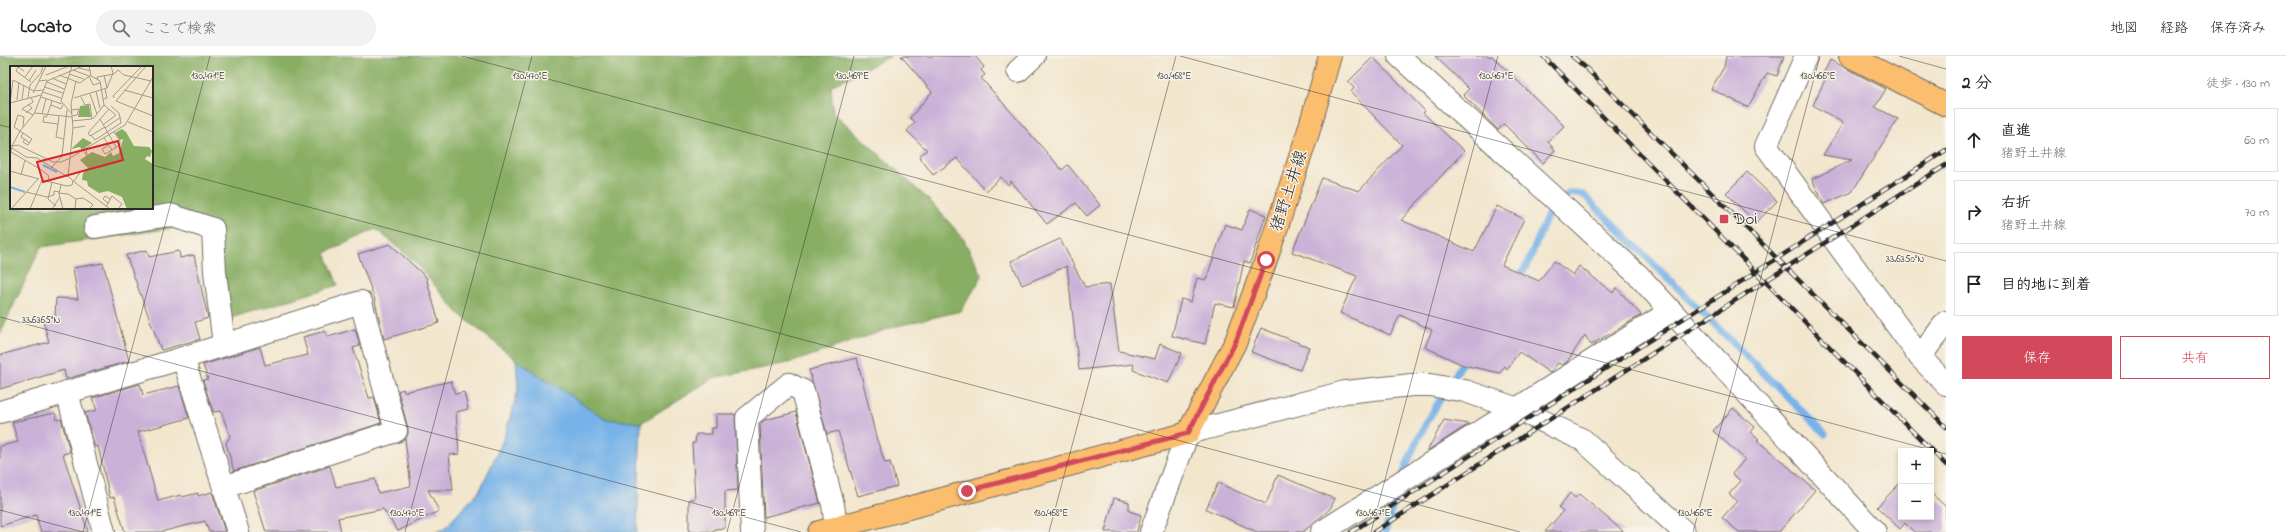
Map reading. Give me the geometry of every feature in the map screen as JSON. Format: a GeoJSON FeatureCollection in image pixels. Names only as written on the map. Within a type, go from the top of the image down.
{"type":"FeatureCollection","features":[{"type":"Feature","properties":{"kind":"main road","name":"猪野土井線"},"geometry":{"type":"LineString","coordinates":[[1188,433],[1236,341],[1271,246],[1308,133],[1330,56]]}},
{"type":"Feature","properties":{"kind":"main road"},"geometry":{"type":"LineString","coordinates":[[1850,56],[1946,105]]}},
{"type":"Feature","properties":{"kind":"main road"},"geometry":{"type":"LineString","coordinates":[[827,530],[1188,433]]}},
{"type":"Feature","properties":{"kind":"street"},"geometry":{"type":"LineString","coordinates":[[1018,71],[1034,56]]}},
{"type":"Feature","properties":{"kind":"street"},"geometry":{"type":"LineString","coordinates":[[1399,56],[1638,275],[1875,532]]}},
{"type":"Feature","properties":{"kind":"street"},"geometry":{"type":"LineString","coordinates":[[1806,56],[1766,146],[1920,357],[1946,384]]}},
{"type":"Feature","properties":{"kind":"street"},"geometry":{"type":"LineString","coordinates":[[95,227],[170,215],[213,229],[215,272],[224,345]]}},
{"type":"Feature","properties":{"kind":"street"},"geometry":{"type":"LineString","coordinates":[[0,412],[183,358],[361,302],[396,431],[224,487]]}},
{"type":"Feature","properties":{"kind":"street"},"geometry":{"type":"LineString","coordinates":[[1322,532],[1352,524],[1384,493],[1515,408],[1671,311]]}},
{"type":"Feature","properties":{"kind":"street"},"geometry":{"type":"LineString","coordinates":[[1920,357],[1946,322]]}},
{"type":"Feature","properties":{"kind":"street"},"geometry":{"type":"LineString","coordinates":[[183,358],[238,532]]}},
{"type":"Feature","properties":{"kind":"street"},"geometry":{"type":"LineString","coordinates":[[752,532],[747,418],[789,384],[803,392],[833,505],[827,530]]}},
{"type":"Feature","properties":{"kind":"street"},"geometry":{"type":"LineString","coordinates":[[1151,532],[1188,433],[1345,392],[1412,384],[1430,385],[1465,391],[1515,408],[1583,440],[1684,532]]}},
{"type":"Feature","properties":{"kind":"street"},"geometry":{"type":"LineString","coordinates":[[67,392],[104,532]]}},
{"type":"Feature","properties":{"kind":"green space"},"geometry":{"type":"Polygon","coordinates":[[[0,56],[891,56],[831,86],[833,112],[930,201],[963,238],[982,276],[961,311],[897,326],[793,362],[713,378],[641,423],[606,419],[516,360],[457,312],[414,261],[376,229],[325,253],[338,285],[221,321],[199,224],[41,247],[0,334],[0,56]]]}},
{"type":"Feature","properties":{"kind":"water"},"geometry":{"type":"Polygon","coordinates":[[[516,360],[606,419],[641,423],[637,532],[436,532],[445,528],[480,490],[504,438],[518,390],[516,360]]]}},
{"type":"Feature","properties":{"kind":"building"},"geometry":{"type":"Polygon","coordinates":[[[901,56],[975,56],[984,67],[981,70],[985,75],[981,78],[1062,170],[1068,165],[1100,205],[1087,216],[1076,203],[1047,224],[1011,181],[1008,185],[1001,177],[986,191],[957,158],[933,175],[919,156],[927,150],[907,131],[915,122],[910,118],[932,92],[901,56]]]}},
{"type":"Feature","properties":{"kind":"building"},"geometry":{"type":"Polygon","coordinates":[[[1435,56],[1492,56],[1564,126],[1548,142],[1555,150],[1543,163],[1504,124],[1498,130],[1463,95],[1469,89],[1435,56]]]}},
{"type":"Feature","properties":{"kind":"building"},"geometry":{"type":"Polygon","coordinates":[[[1726,56],[1784,56],[1777,76],[1767,73],[1748,107],[1711,89],[1724,67],[1726,56]]]}},
{"type":"Feature","properties":{"kind":"building"},"geometry":{"type":"Polygon","coordinates":[[[1373,57],[1425,111],[1423,113],[1464,151],[1401,220],[1474,252],[1497,206],[1524,219],[1502,265],[1539,281],[1554,261],[1573,275],[1579,266],[1613,293],[1616,287],[1641,315],[1591,345],[1585,335],[1567,362],[1562,365],[1558,363],[1550,373],[1519,352],[1507,369],[1504,366],[1500,373],[1463,365],[1425,347],[1432,330],[1400,315],[1390,335],[1340,313],[1357,276],[1292,252],[1322,178],[1359,191],[1402,145],[1351,92],[1354,88],[1348,82],[1373,57]]]}},
{"type":"Feature","properties":{"kind":"building"},"geometry":{"type":"Polygon","coordinates":[[[1830,60],[1886,89],[1875,107],[1898,119],[1852,192],[1824,204],[1812,179],[1852,160],[1823,155],[1843,123],[1813,105],[1825,80],[1821,78],[1830,60]]]}},
{"type":"Feature","properties":{"kind":"building"},"geometry":{"type":"Polygon","coordinates":[[[1747,172],[1777,201],[1756,223],[1726,193],[1747,172]]]}},
{"type":"Feature","properties":{"kind":"building"},"geometry":{"type":"Polygon","coordinates":[[[1250,209],[1266,215],[1250,263],[1244,261],[1234,307],[1215,303],[1205,344],[1172,336],[1181,299],[1191,302],[1197,278],[1206,280],[1225,224],[1242,230],[1250,209]]]}},
{"type":"Feature","properties":{"kind":"building"},"geometry":{"type":"Polygon","coordinates":[[[1060,239],[1085,287],[1110,284],[1119,351],[1155,359],[1160,344],[1182,353],[1168,383],[1133,370],[1134,364],[1079,370],[1067,266],[1022,285],[1011,261],[1060,239]]]}},
{"type":"Feature","properties":{"kind":"building"},"geometry":{"type":"Polygon","coordinates":[[[390,244],[426,277],[439,323],[384,339],[374,297],[358,254],[390,244]]]}},
{"type":"Feature","properties":{"kind":"building"},"geometry":{"type":"Polygon","coordinates":[[[147,250],[149,257],[179,251],[180,258],[194,255],[208,318],[195,322],[200,339],[161,350],[126,255],[147,250]]]}},
{"type":"Feature","properties":{"kind":"building"},"geometry":{"type":"Polygon","coordinates":[[[103,263],[129,361],[66,379],[64,370],[0,389],[0,355],[49,342],[43,320],[55,317],[56,298],[78,299],[73,268],[103,263]]]}},
{"type":"Feature","properties":{"kind":"building"},"geometry":{"type":"Polygon","coordinates":[[[1261,328],[1309,347],[1300,370],[1251,352],[1261,328]]]}},
{"type":"Feature","properties":{"kind":"building"},"geometry":{"type":"Polygon","coordinates":[[[355,329],[360,346],[353,348],[369,398],[374,397],[381,423],[234,471],[226,443],[230,436],[221,411],[213,412],[203,380],[208,379],[203,365],[260,347],[265,365],[308,355],[303,337],[325,331],[328,337],[355,329]]]}},
{"type":"Feature","properties":{"kind":"building"},"geometry":{"type":"Polygon","coordinates":[[[857,358],[876,437],[885,463],[890,462],[897,486],[858,496],[838,431],[827,434],[809,370],[857,358]]]}},
{"type":"Feature","properties":{"kind":"building"},"geometry":{"type":"Polygon","coordinates":[[[451,381],[455,394],[464,392],[468,409],[456,412],[459,454],[449,455],[453,490],[428,490],[439,511],[398,531],[383,509],[338,518],[341,532],[266,532],[253,491],[330,466],[336,487],[375,479],[378,493],[411,486],[405,440],[408,434],[408,428],[398,391],[403,389],[404,392],[451,381]]]}},
{"type":"Feature","properties":{"kind":"building"},"geometry":{"type":"Polygon","coordinates":[[[140,384],[143,395],[179,386],[189,418],[138,432],[158,501],[181,495],[182,497],[198,493],[198,496],[212,492],[225,532],[209,532],[205,521],[160,532],[125,532],[114,497],[110,498],[98,446],[95,447],[85,413],[97,410],[92,398],[140,384]]]}},
{"type":"Feature","properties":{"kind":"building"},"geometry":{"type":"Polygon","coordinates":[[[1733,408],[1755,427],[1751,432],[1759,439],[1757,440],[1815,490],[1779,532],[1739,532],[1722,518],[1737,501],[1729,494],[1741,481],[1732,474],[1745,459],[1713,431],[1733,408]]]}},
{"type":"Feature","properties":{"kind":"building"},"geometry":{"type":"Polygon","coordinates":[[[796,412],[820,503],[764,517],[760,424],[765,420],[796,412]]]}},
{"type":"Feature","properties":{"kind":"building"},"geometry":{"type":"Polygon","coordinates":[[[55,413],[57,420],[61,419],[70,452],[63,454],[88,532],[41,532],[36,515],[0,526],[0,446],[18,442],[12,422],[55,413]]]}},
{"type":"Feature","properties":{"kind":"building"},"geometry":{"type":"Polygon","coordinates":[[[716,414],[735,414],[738,490],[725,491],[725,528],[714,529],[714,531],[689,532],[689,499],[695,499],[692,443],[695,443],[696,434],[712,434],[712,428],[716,428],[716,414]]]}},
{"type":"Feature","properties":{"kind":"building"},"geometry":{"type":"Polygon","coordinates":[[[1444,420],[1469,424],[1427,451],[1444,420]]]}},
{"type":"Feature","properties":{"kind":"building"},"geometry":{"type":"Polygon","coordinates":[[[1278,475],[1335,499],[1330,509],[1303,532],[1257,532],[1206,509],[1218,483],[1266,504],[1278,475]]]}},
{"type":"Feature","properties":{"kind":"building"},"geometry":{"type":"Polygon","coordinates":[[[1898,485],[1898,520],[1934,520],[1934,496],[1946,507],[1946,532],[1914,532],[1905,523],[1900,529],[1877,507],[1898,485]]]}},
{"type":"Feature","properties":{"kind":"building"},"geometry":{"type":"Polygon","coordinates":[[[1570,493],[1575,498],[1579,494],[1624,532],[1545,532],[1563,511],[1559,507],[1570,493]]]}},
{"type":"Feature","properties":{"kind":"building"},"geometry":{"type":"Polygon","coordinates":[[[1114,498],[1129,502],[1129,511],[1141,515],[1137,532],[1105,532],[1114,498]]]}},
{"type":"Feature","properties":{"kind":"waterway"},"geometry":{"type":"LineString","coordinates":[[1517,280],[1528,263],[1549,212],[1569,193],[1584,195],[1825,434]]}},
{"type":"Feature","properties":{"kind":"waterway"},"geometry":{"type":"LineString","coordinates":[[1403,475],[1423,429],[1466,357]]}},
{"type":"Feature","properties":{"kind":"waterway"},"geometry":{"type":"LineString","coordinates":[[1385,532],[1398,490]]}},
{"type":"Feature","properties":{"kind":"railway"},"geometry":{"type":"LineString","coordinates":[[1543,56],[1946,465]]}},
{"type":"Feature","properties":{"kind":"railway"},"geometry":{"type":"LineString","coordinates":[[1572,56],[1586,68],[1946,427]]}},
{"type":"Feature","properties":{"kind":"railway"},"geometry":{"type":"LineString","coordinates":[[1351,532],[1946,150]]}},
{"type":"Feature","properties":{"kind":"railway"},"geometry":{"type":"LineString","coordinates":[[1374,532],[1946,165]]}},
{"type":"Feature","properties":{"kind":"place","name":"Doi"},"geometry":{"type":"Point","coordinates":[1724,219]}},
{"type":"Feature","properties":{"kind":"route"},"geometry":{"type":"LineString","coordinates":[[967,491],[1188,433],[1236,341],[1266,260]]}}]}
